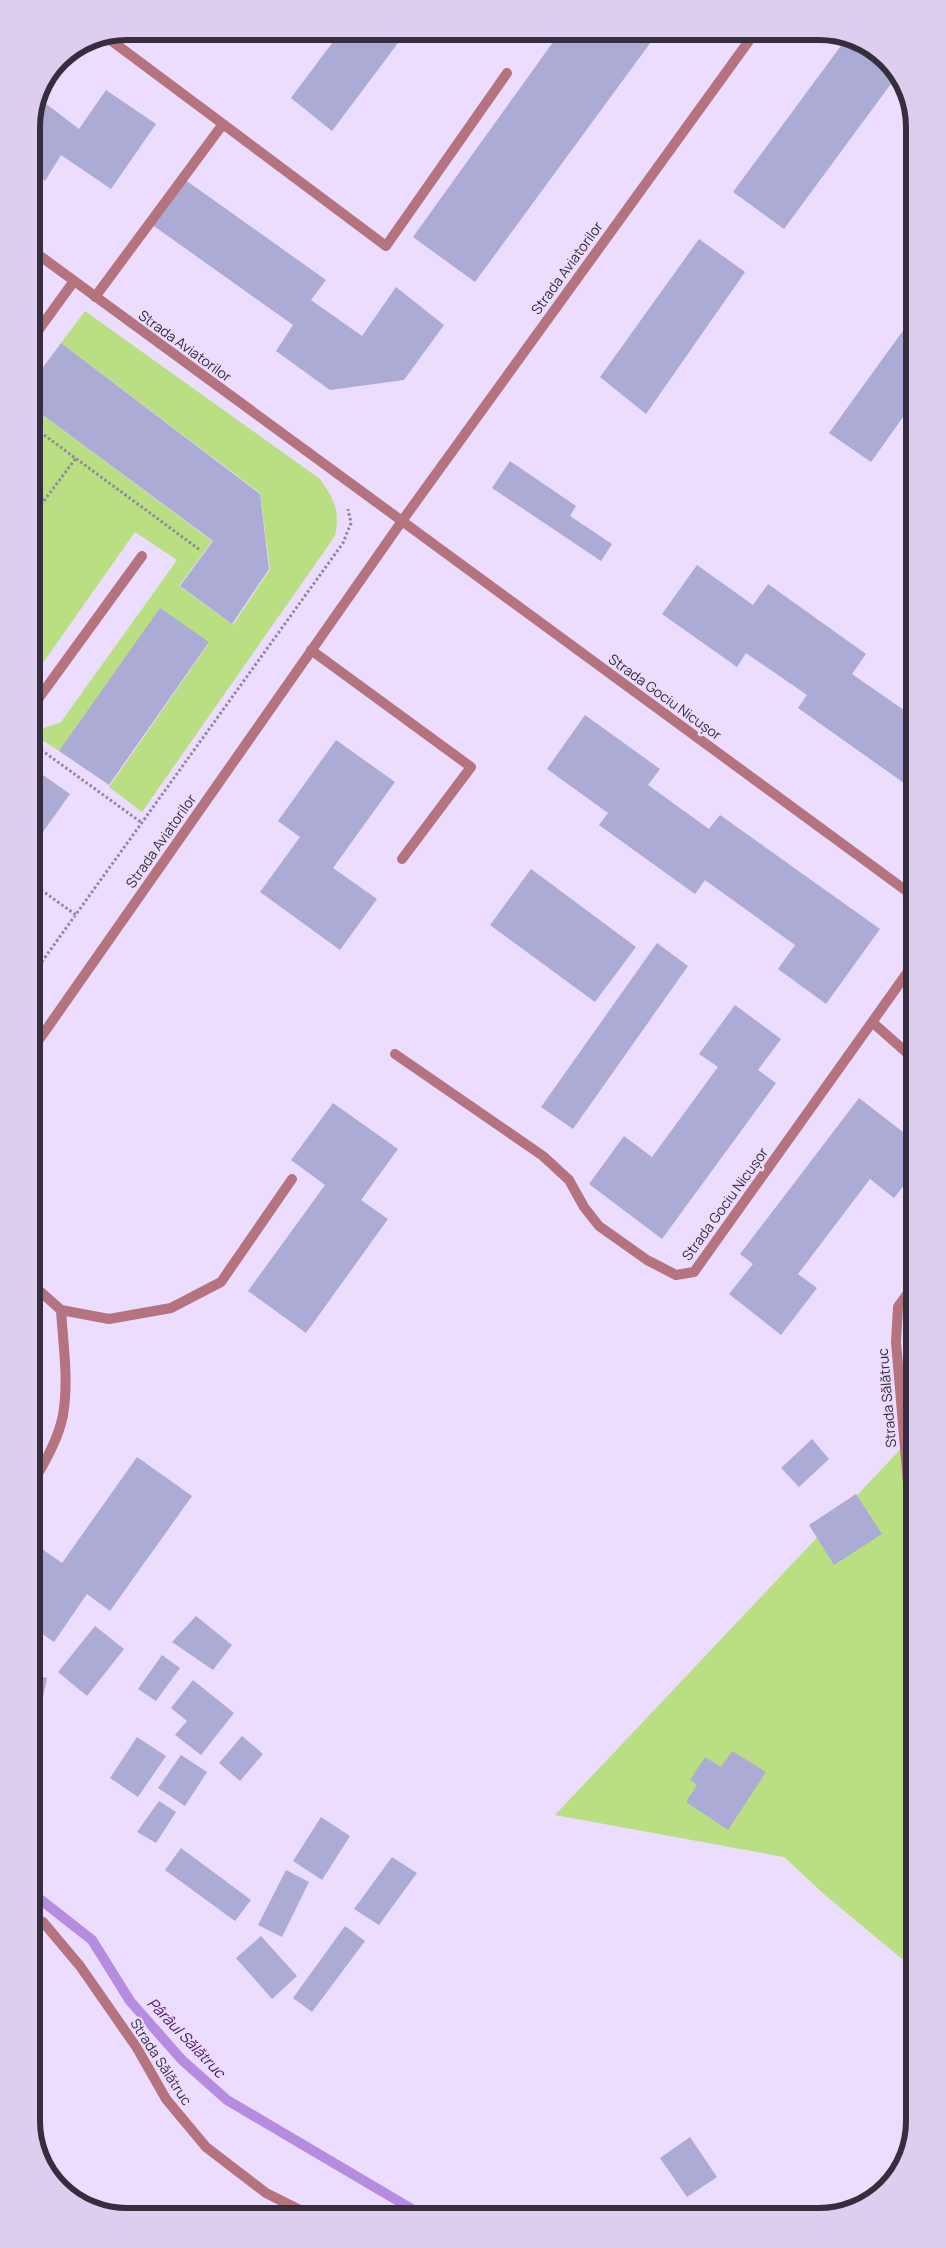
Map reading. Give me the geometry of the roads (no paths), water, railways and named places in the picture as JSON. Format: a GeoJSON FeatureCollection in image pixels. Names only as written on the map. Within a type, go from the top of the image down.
{"type":"FeatureCollection","features":[{"type":"Feature","properties":{"kind":"street","name":"Strada Aviatorilor"},"geometry":{"type":"LineString","coordinates":[[40,1038],[402,521],[750,40]]}},
{"type":"Feature","properties":{"kind":"street"},"geometry":{"type":"LineString","coordinates":[[113,42],[386,246],[506,73]]}},
{"type":"Feature","properties":{"kind":"street"},"geometry":{"type":"LineString","coordinates":[[94,297],[223,124]]}},
{"type":"Feature","properties":{"kind":"street","name":"Strada Aviatorilor"},"geometry":{"type":"LineString","coordinates":[[40,256],[402,521]]}},
{"type":"Feature","properties":{"kind":"street"},"geometry":{"type":"LineString","coordinates":[[40,329],[74,281]]}},
{"type":"Feature","properties":{"kind":"street","name":"Strada Gociu Nicușor"},"geometry":{"type":"LineString","coordinates":[[402,521],[906,891]]}},
{"type":"Feature","properties":{"kind":"street"},"geometry":{"type":"LineString","coordinates":[[40,696],[142,556]]}},
{"type":"Feature","properties":{"kind":"street"},"geometry":{"type":"LineString","coordinates":[[311,650],[471,767],[402,859]]}},
{"type":"Feature","properties":{"kind":"street","name":"Strada Gociu Nicușor"},"geometry":{"type":"LineString","coordinates":[[395,1054],[543,1156],[569,1180],[584,1207],[599,1226],[647,1260],[676,1275],[694,1272],[705,1259],[906,974]]}},
{"type":"Feature","properties":{"kind":"street"},"geometry":{"type":"LineString","coordinates":[[872,1022],[906,1052]]}},
{"type":"Feature","properties":{"kind":"street"},"geometry":{"type":"LineString","coordinates":[[40,1291],[61,1310],[110,1319],[171,1308],[221,1282],[292,1179]]}},
{"type":"Feature","properties":{"kind":"street","name":"Strada Sălătruc"},"geometry":{"type":"LineString","coordinates":[[906,1296],[898,1307],[896,1342],[906,1460]]}},
{"type":"Feature","properties":{"kind":"street"},"geometry":{"type":"LineString","coordinates":[[40,1470],[47,1459],[63,1416],[66,1376],[61,1310]]}},
{"type":"Feature","properties":{"kind":"street","name":"Strada Sălătruc"},"geometry":{"type":"LineString","coordinates":[[40,1920],[80,1966],[137,2048],[166,2099],[206,2147],[266,2193],[296,2208]]}},
{"type":"Feature","properties":{"kind":"waterway","name":"Pârâul Sălătruc"},"geometry":{"type":"LineString","coordinates":[[40,1899],[92,1940],[130,2001],[182,2060],[227,2100],[410,2208]]}}]}
